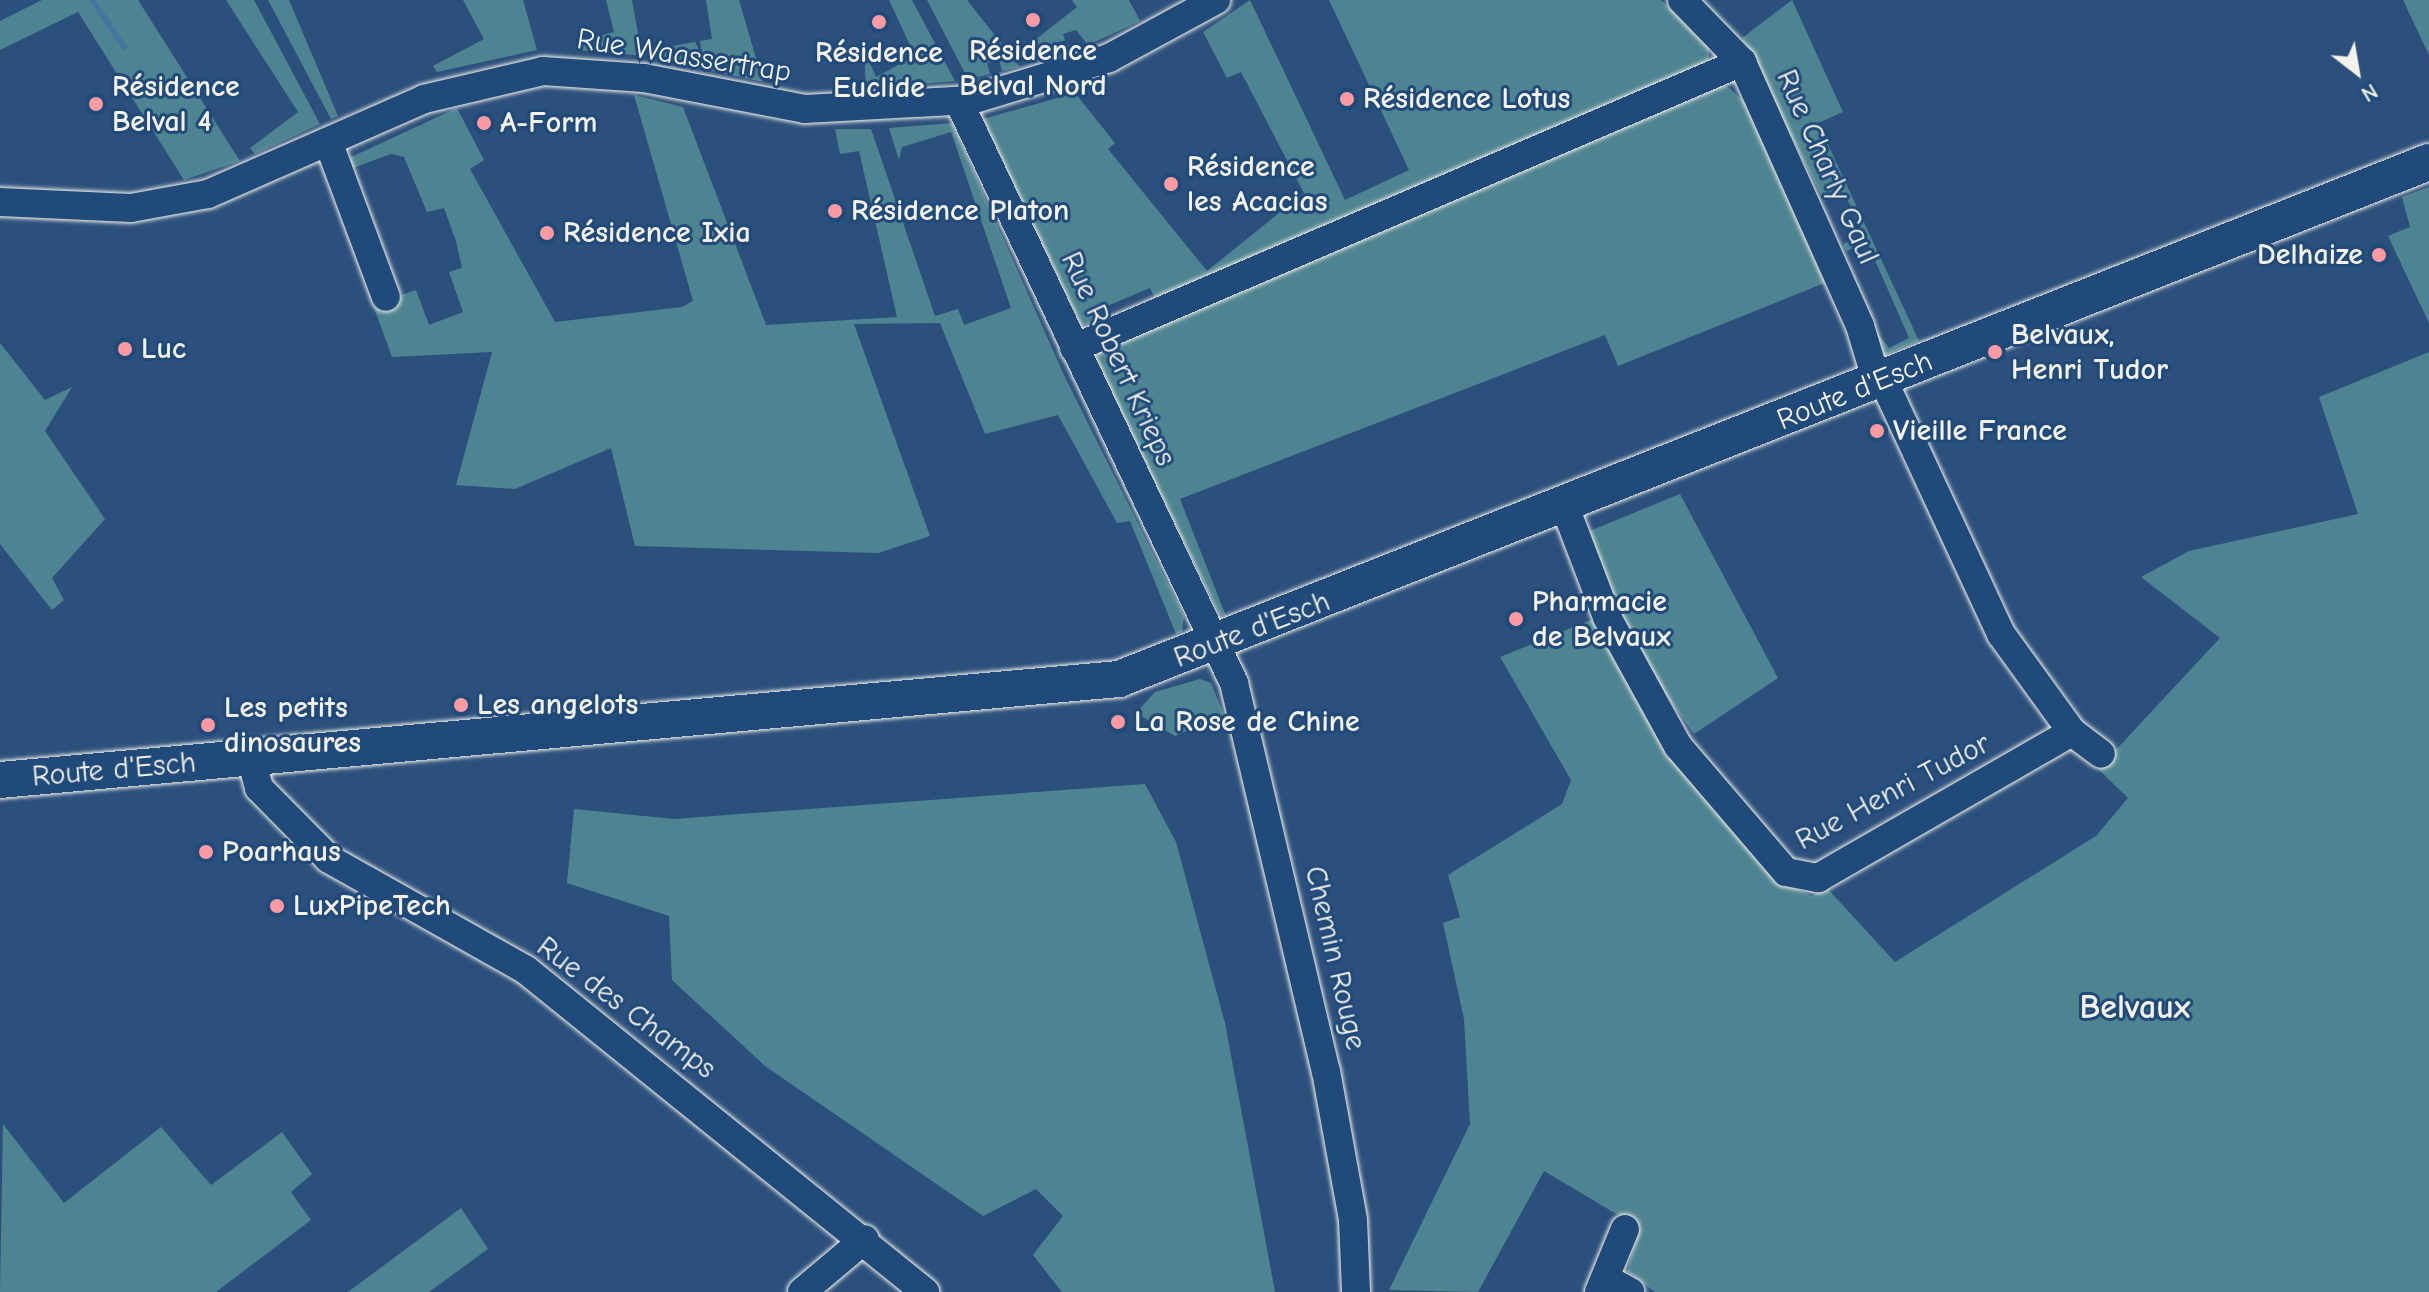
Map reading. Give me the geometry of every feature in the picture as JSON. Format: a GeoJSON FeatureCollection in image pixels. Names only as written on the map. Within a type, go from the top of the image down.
{"type":"FeatureCollection","features":[{"type":"Feature","properties":{"kind":"main road","name":"Route d'Esch"},"geometry":{"type":"LineString","coordinates":[[0,780],[1052,690],[1119,679],[1217,645],[2429,162]]}},
{"type":"Feature","properties":{"kind":"street","name":"Rue Waassertrap"},"geometry":{"type":"LineString","coordinates":[[0,202],[131,208],[208,194],[329,144],[424,99],[543,71],[644,78],[805,109],[959,102],[1039,85],[1109,58],[1216,0]]}},
{"type":"Feature","properties":{"kind":"street","name":"Rue Charly Gaul"},"geometry":{"type":"LineString","coordinates":[[1682,0],[1742,62],[1851,304],[1880,381]]}},
{"type":"Feature","properties":{"kind":"street"},"geometry":{"type":"LineString","coordinates":[[1074,348],[1742,62]]}},
{"type":"Feature","properties":{"kind":"street","name":"Rue Robert Krieps"},"geometry":{"type":"LineString","coordinates":[[959,102],[1217,645]]}},
{"type":"Feature","properties":{"kind":"street"},"geometry":{"type":"LineString","coordinates":[[329,144],[386,297]]}},
{"type":"Feature","properties":{"kind":"street"},"geometry":{"type":"LineString","coordinates":[[1880,381],[2001,634],[2072,732],[2101,754]]}},
{"type":"Feature","properties":{"kind":"street","name":"Rue Henri Tudor"},"geometry":{"type":"LineString","coordinates":[[1565,507],[1607,617],[1678,746],[1786,872],[1801,880],[1818,878],[2072,732]]}},
{"type":"Feature","properties":{"kind":"street","name":"Chemin Rouge"},"geometry":{"type":"LineString","coordinates":[[1217,645],[1253,754],[1326,1071],[1353,1220],[1356,1292]]}},
{"type":"Feature","properties":{"kind":"street","name":"Rue des Champs"},"geometry":{"type":"LineString","coordinates":[[251,758],[259,788],[329,859],[526,970],[865,1239],[925,1292]]}},
{"type":"Feature","properties":{"kind":"street"},"geometry":{"type":"LineString","coordinates":[[1625,1229],[1602,1285],[1630,1292]]}},
{"type":"Feature","properties":{"kind":"street"},"geometry":{"type":"LineString","coordinates":[[802,1292],[865,1239]]}},
{"type":"Feature","properties":{"kind":"green space"},"geometry":{"type":"Polygon","coordinates":[[[42,0],[138,0],[240,161],[184,180],[78,12],[0,50],[0,21],[42,0]]]}},
{"type":"Feature","properties":{"kind":"green space"},"geometry":{"type":"Polygon","coordinates":[[[226,0],[254,0],[320,124],[255,154],[250,148],[298,112],[226,0]]]}},
{"type":"Feature","properties":{"kind":"green space"},"geometry":{"type":"Polygon","coordinates":[[[268,0],[289,0],[338,116],[331,119],[268,0]]]}},
{"type":"Feature","properties":{"kind":"green space"},"geometry":{"type":"Polygon","coordinates":[[[463,0],[523,0],[537,50],[437,72],[433,66],[484,39],[463,0]]]}},
{"type":"Feature","properties":{"kind":"green space"},"geometry":{"type":"Polygon","coordinates":[[[606,0],[632,0],[642,56],[579,50],[577,42],[614,32],[606,0]]]}},
{"type":"Feature","properties":{"kind":"green space"},"geometry":{"type":"Polygon","coordinates":[[[706,0],[739,0],[763,82],[662,60],[660,48],[695,42],[703,58],[700,41],[712,39],[706,0]]]}},
{"type":"Feature","properties":{"kind":"green space"},"geometry":{"type":"Polygon","coordinates":[[[889,0],[912,0],[955,81],[866,89],[864,49],[876,77],[915,56],[889,0]]]}},
{"type":"Feature","properties":{"kind":"green space"},"geometry":{"type":"Polygon","coordinates":[[[927,0],[967,0],[1020,67],[1002,71],[999,60],[987,63],[990,74],[968,79],[927,0]]]}},
{"type":"Feature","properties":{"kind":"green space"},"geometry":{"type":"Polygon","coordinates":[[[1072,0],[1129,0],[1140,21],[1088,45],[1076,30],[1063,34],[1065,40],[1046,46],[1050,51],[1079,42],[1083,47],[1039,62],[1026,47],[1077,7],[1072,0]]]}},
{"type":"Feature","properties":{"kind":"green space"},"geometry":{"type":"Polygon","coordinates":[[[1250,0],[1345,200],[1409,170],[1329,0],[1661,0],[1709,46],[1709,68],[1158,304],[1150,288],[1093,312],[1098,323],[1081,325],[983,119],[1075,93],[1115,143],[1108,149],[1207,271],[1304,193],[1241,72],[1227,78],[1203,32],[1250,0]]]}},
{"type":"Feature","properties":{"kind":"green space"},"geometry":{"type":"Polygon","coordinates":[[[1792,0],[1843,112],[1818,123],[1919,341],[1882,356],[1876,331],[1889,348],[1909,338],[1867,242],[1846,251],[1843,244],[1864,235],[1844,192],[1824,201],[1742,38],[1792,0]]]}},
{"type":"Feature","properties":{"kind":"green space"},"geometry":{"type":"Polygon","coordinates":[[[2403,0],[2429,0],[2429,55],[2403,0]]]}},
{"type":"Feature","properties":{"kind":"green space"},"geometry":{"type":"Polygon","coordinates":[[[1720,80],[1746,103],[1827,282],[1618,366],[1605,335],[1180,499],[1226,616],[1220,615],[1096,363],[1100,345],[1720,80]]]}},
{"type":"Feature","properties":{"kind":"green space"},"geometry":{"type":"Polygon","coordinates":[[[634,95],[683,107],[766,325],[897,317],[859,151],[840,154],[835,129],[871,129],[935,316],[958,309],[964,325],[1011,308],[951,132],[902,147],[899,160],[889,128],[952,123],[1064,375],[1184,616],[1182,632],[1176,634],[1130,521],[1117,523],[1058,415],[985,434],[940,323],[854,324],[930,536],[878,553],[635,546],[611,448],[515,489],[456,485],[492,352],[392,357],[373,305],[416,290],[429,325],[463,312],[449,272],[462,268],[456,241],[444,208],[427,212],[404,157],[391,154],[353,168],[349,158],[457,108],[484,160],[470,169],[555,322],[682,307],[693,301],[634,95]]]}},
{"type":"Feature","properties":{"kind":"green space"},"geometry":{"type":"Polygon","coordinates":[[[2429,187],[2429,323],[2388,236],[2410,227],[2402,197],[2429,187]]]}},
{"type":"Feature","properties":{"kind":"green space"},"geometry":{"type":"Polygon","coordinates":[[[0,343],[45,400],[72,387],[45,431],[105,519],[52,578],[64,600],[52,610],[0,544],[0,343]]]}},
{"type":"Feature","properties":{"kind":"green space"},"geometry":{"type":"Polygon","coordinates":[[[2429,352],[2429,1292],[1655,1292],[1627,1271],[1640,1228],[1544,1171],[1478,1292],[1389,1290],[1470,1124],[1464,1019],[1443,923],[1460,917],[1448,875],[1562,804],[1571,780],[1500,657],[1593,619],[1668,752],[1776,881],[1812,896],[1826,887],[1895,962],[2096,836],[2128,798],[2098,769],[2220,638],[2141,577],[2189,551],[2358,514],[2319,397],[2429,352]]]}},
{"type":"Feature","properties":{"kind":"green space"},"geometry":{"type":"Polygon","coordinates":[[[1680,494],[1778,678],[1694,734],[1634,651],[1587,532],[1680,494]]]}},
{"type":"Feature","properties":{"kind":"green space"},"geometry":{"type":"Polygon","coordinates":[[[1200,679],[1211,683],[1224,715],[1175,736],[1136,713],[1155,692],[1200,679]]]}},
{"type":"Feature","properties":{"kind":"green space"},"geometry":{"type":"Polygon","coordinates":[[[1145,784],[1176,842],[1225,1023],[1275,1292],[1062,1292],[1033,1255],[1063,1216],[1036,1189],[983,1216],[765,1066],[672,980],[669,916],[567,883],[574,809],[674,819],[1145,784]]]}},
{"type":"Feature","properties":{"kind":"green space"},"geometry":{"type":"Polygon","coordinates":[[[3,1124],[64,1203],[161,1127],[211,1185],[282,1132],[312,1174],[291,1192],[311,1220],[216,1292],[0,1292],[3,1124]]]}},
{"type":"Feature","properties":{"kind":"green space"},"geometry":{"type":"Polygon","coordinates":[[[461,1208],[488,1249],[429,1292],[348,1292],[461,1208]]]}},
{"type":"Feature","properties":{"kind":"waterway"},"geometry":{"type":"LineString","coordinates":[[92,0],[124,47]]}},
{"type":"Feature","properties":{"kind":"place","name":"Résidence Belval Nord"},"geometry":{"type":"Point","coordinates":[1033,20]}},
{"type":"Feature","properties":{"kind":"place","name":"Résidence Euclide"},"geometry":{"type":"Point","coordinates":[879,22]}},
{"type":"Feature","properties":{"kind":"place","name":"Résidence Lotus"},"geometry":{"type":"Point","coordinates":[1347,99]}},
{"type":"Feature","properties":{"kind":"place","name":"Résidence Belval 4"},"geometry":{"type":"Point","coordinates":[96,104]}},
{"type":"Feature","properties":{"kind":"place","name":"A-Form"},"geometry":{"type":"Point","coordinates":[484,123]}},
{"type":"Feature","properties":{"kind":"place","name":"Résidence les Acacias"},"geometry":{"type":"Point","coordinates":[1171,184]}},
{"type":"Feature","properties":{"kind":"place","name":"Résidence Platon"},"geometry":{"type":"Point","coordinates":[835,211]}},
{"type":"Feature","properties":{"kind":"place","name":"Résidence Ixia"},"geometry":{"type":"Point","coordinates":[547,233]}},
{"type":"Feature","properties":{"kind":"place","name":"Delhaize"},"geometry":{"type":"Point","coordinates":[2379,255]}},
{"type":"Feature","properties":{"kind":"place","name":"Luc"},"geometry":{"type":"Point","coordinates":[125,349]}},
{"type":"Feature","properties":{"kind":"place","name":"Belvaux, Henri Tudor"},"geometry":{"type":"Point","coordinates":[1995,352]}},
{"type":"Feature","properties":{"kind":"place","name":"Vieille France"},"geometry":{"type":"Point","coordinates":[1877,431]}},
{"type":"Feature","properties":{"kind":"place","name":"Pharmacie de Belvaux"},"geometry":{"type":"Point","coordinates":[1516,619]}},
{"type":"Feature","properties":{"kind":"place","name":"Les angelots"},"geometry":{"type":"Point","coordinates":[461,705]}},
{"type":"Feature","properties":{"kind":"place","name":"La Rose de Chine"},"geometry":{"type":"Point","coordinates":[1118,722]}},
{"type":"Feature","properties":{"kind":"place","name":"Les petits dinosaures"},"geometry":{"type":"Point","coordinates":[208,725]}},
{"type":"Feature","properties":{"kind":"place","name":"Poarhaus"},"geometry":{"type":"Point","coordinates":[206,852]}},
{"type":"Feature","properties":{"kind":"place","name":"LuxPipeTech"},"geometry":{"type":"Point","coordinates":[277,906]}},
{"type":"Feature","properties":{"kind":"district","name":"Belvaux"},"geometry":{"type":"Point","coordinates":[2135,1008]}}]}
